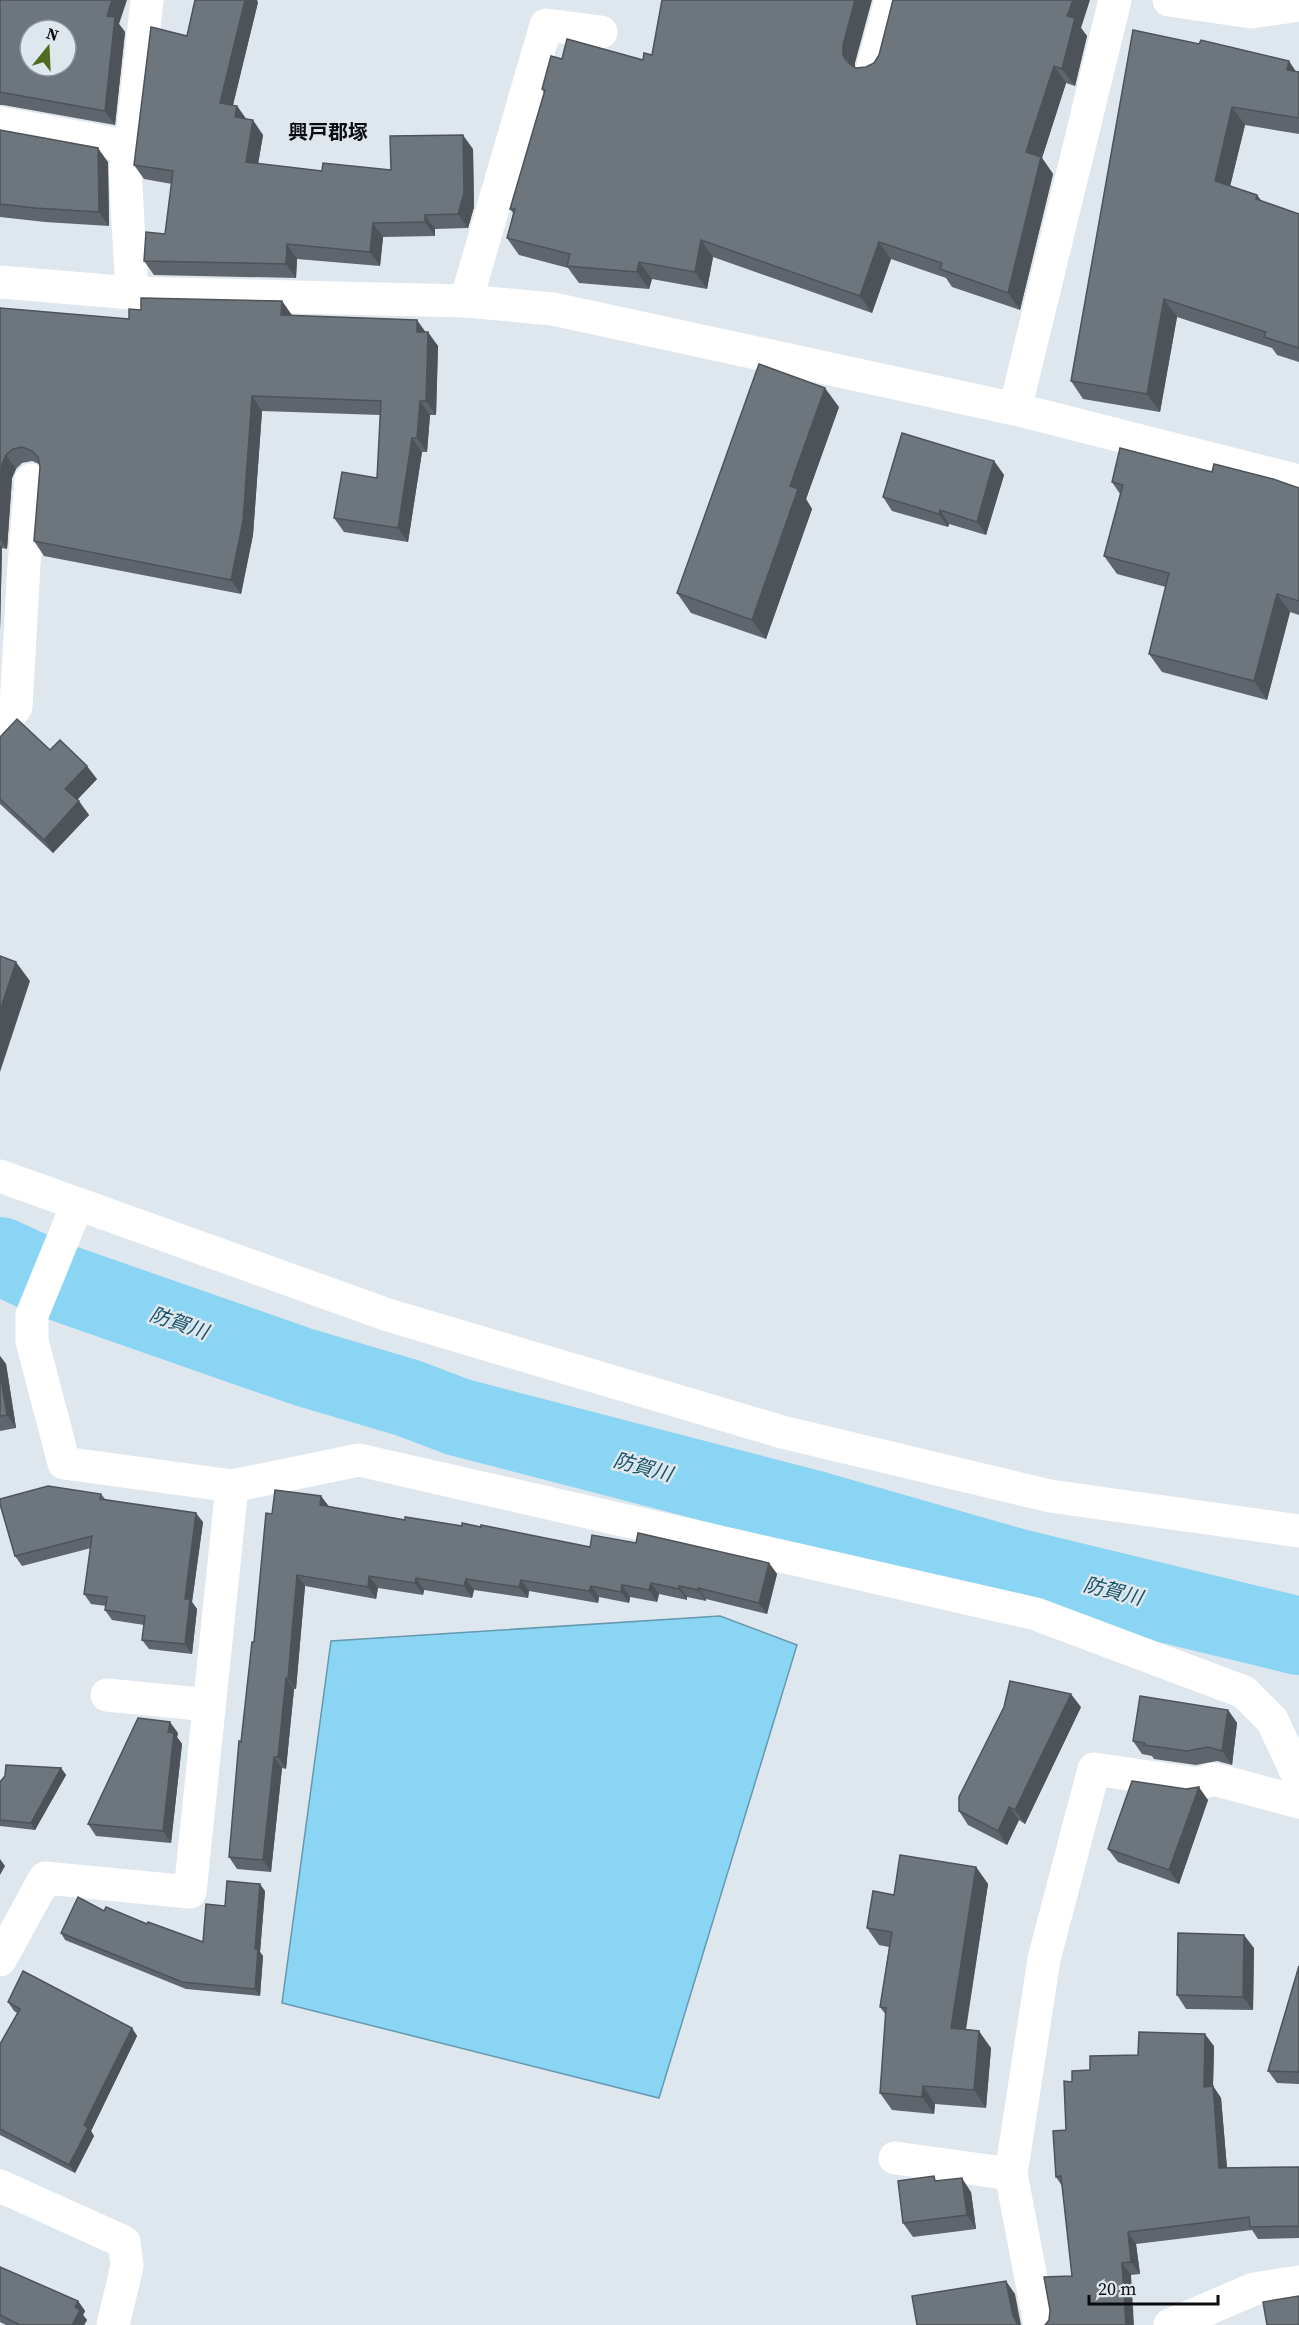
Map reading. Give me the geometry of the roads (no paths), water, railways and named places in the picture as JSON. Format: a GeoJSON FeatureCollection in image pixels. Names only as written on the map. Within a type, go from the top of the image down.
{"type":"FeatureCollection","features":[{"type":"Feature","properties":{"kind":"street"},"geometry":{"type":"LineString","coordinates":[[132,293],[125,169],[130,147],[147,0]]}},
{"type":"Feature","properties":{"kind":"street"},"geometry":{"type":"LineString","coordinates":[[873,67],[891,0]]}},
{"type":"Feature","properties":{"kind":"street"},"geometry":{"type":"LineString","coordinates":[[1015,409],[1115,0]]}},
{"type":"Feature","properties":{"kind":"street"},"geometry":{"type":"LineString","coordinates":[[1169,0],[1251,12],[1299,5]]}},
{"type":"Feature","properties":{"kind":"street"},"geometry":{"type":"LineString","coordinates":[[466,301],[546,25],[601,32]]}},
{"type":"Feature","properties":{"kind":"street"},"geometry":{"type":"LineString","coordinates":[[0,123],[130,147]]}},
{"type":"Feature","properties":{"kind":"street"},"geometry":{"type":"LineString","coordinates":[[0,282],[132,293],[466,301],[554,309],[1015,409],[1299,481]]}},
{"type":"Feature","properties":{"kind":"street"},"geometry":{"type":"LineString","coordinates":[[0,726],[16,707],[31,480]]}},
{"type":"Feature","properties":{"kind":"street"},"geometry":{"type":"LineString","coordinates":[[0,1176],[71,1219],[782,1432],[1050,1496],[1299,1531]]}},
{"type":"Feature","properties":{"kind":"street"},"geometry":{"type":"LineString","coordinates":[[71,1219],[32,1315],[32,1341],[64,1463],[232,1486],[358,1460],[1036,1614],[1245,1692],[1272,1720],[1299,1778]]}},
{"type":"Feature","properties":{"kind":"street"},"geometry":{"type":"LineString","coordinates":[[0,1960],[45,1878],[190,1892],[232,1486]]}},
{"type":"Feature","properties":{"kind":"street"},"geometry":{"type":"LineString","coordinates":[[107,1695],[209,1705]]}},
{"type":"Feature","properties":{"kind":"street"},"geometry":{"type":"LineString","coordinates":[[1040,2325],[1011,2174],[1044,1959],[1094,1769],[1198,1784],[1213,1779],[1299,1802]]}},
{"type":"Feature","properties":{"kind":"street"},"geometry":{"type":"LineString","coordinates":[[895,2158],[1011,2174]]}},
{"type":"Feature","properties":{"kind":"street"},"geometry":{"type":"LineString","coordinates":[[0,2186],[124,2242],[127,2266],[113,2325]]}},
{"type":"Feature","properties":{"kind":"street"},"geometry":{"type":"LineString","coordinates":[[1170,2325],[1254,2289],[1299,2282]]}},
{"type":"Feature","properties":{"kind":"water"},"geometry":{"type":"Polygon","coordinates":[[[720,1616],[797,1645],[659,2098],[282,2003],[331,1641],[720,1616]]]}},
{"type":"Feature","properties":{"kind":"waterway","name":"防賀川"},"geometry":{"type":"LineString","coordinates":[[0,1256],[48,1278],[303,1367],[408,1398],[458,1417],[812,1509],[1018,1568],[1299,1636]]}},
{"type":"Feature","properties":{"kind":"district","name":"興戸郡塚"},"geometry":{"type":"Point","coordinates":[328,132]}}]}
